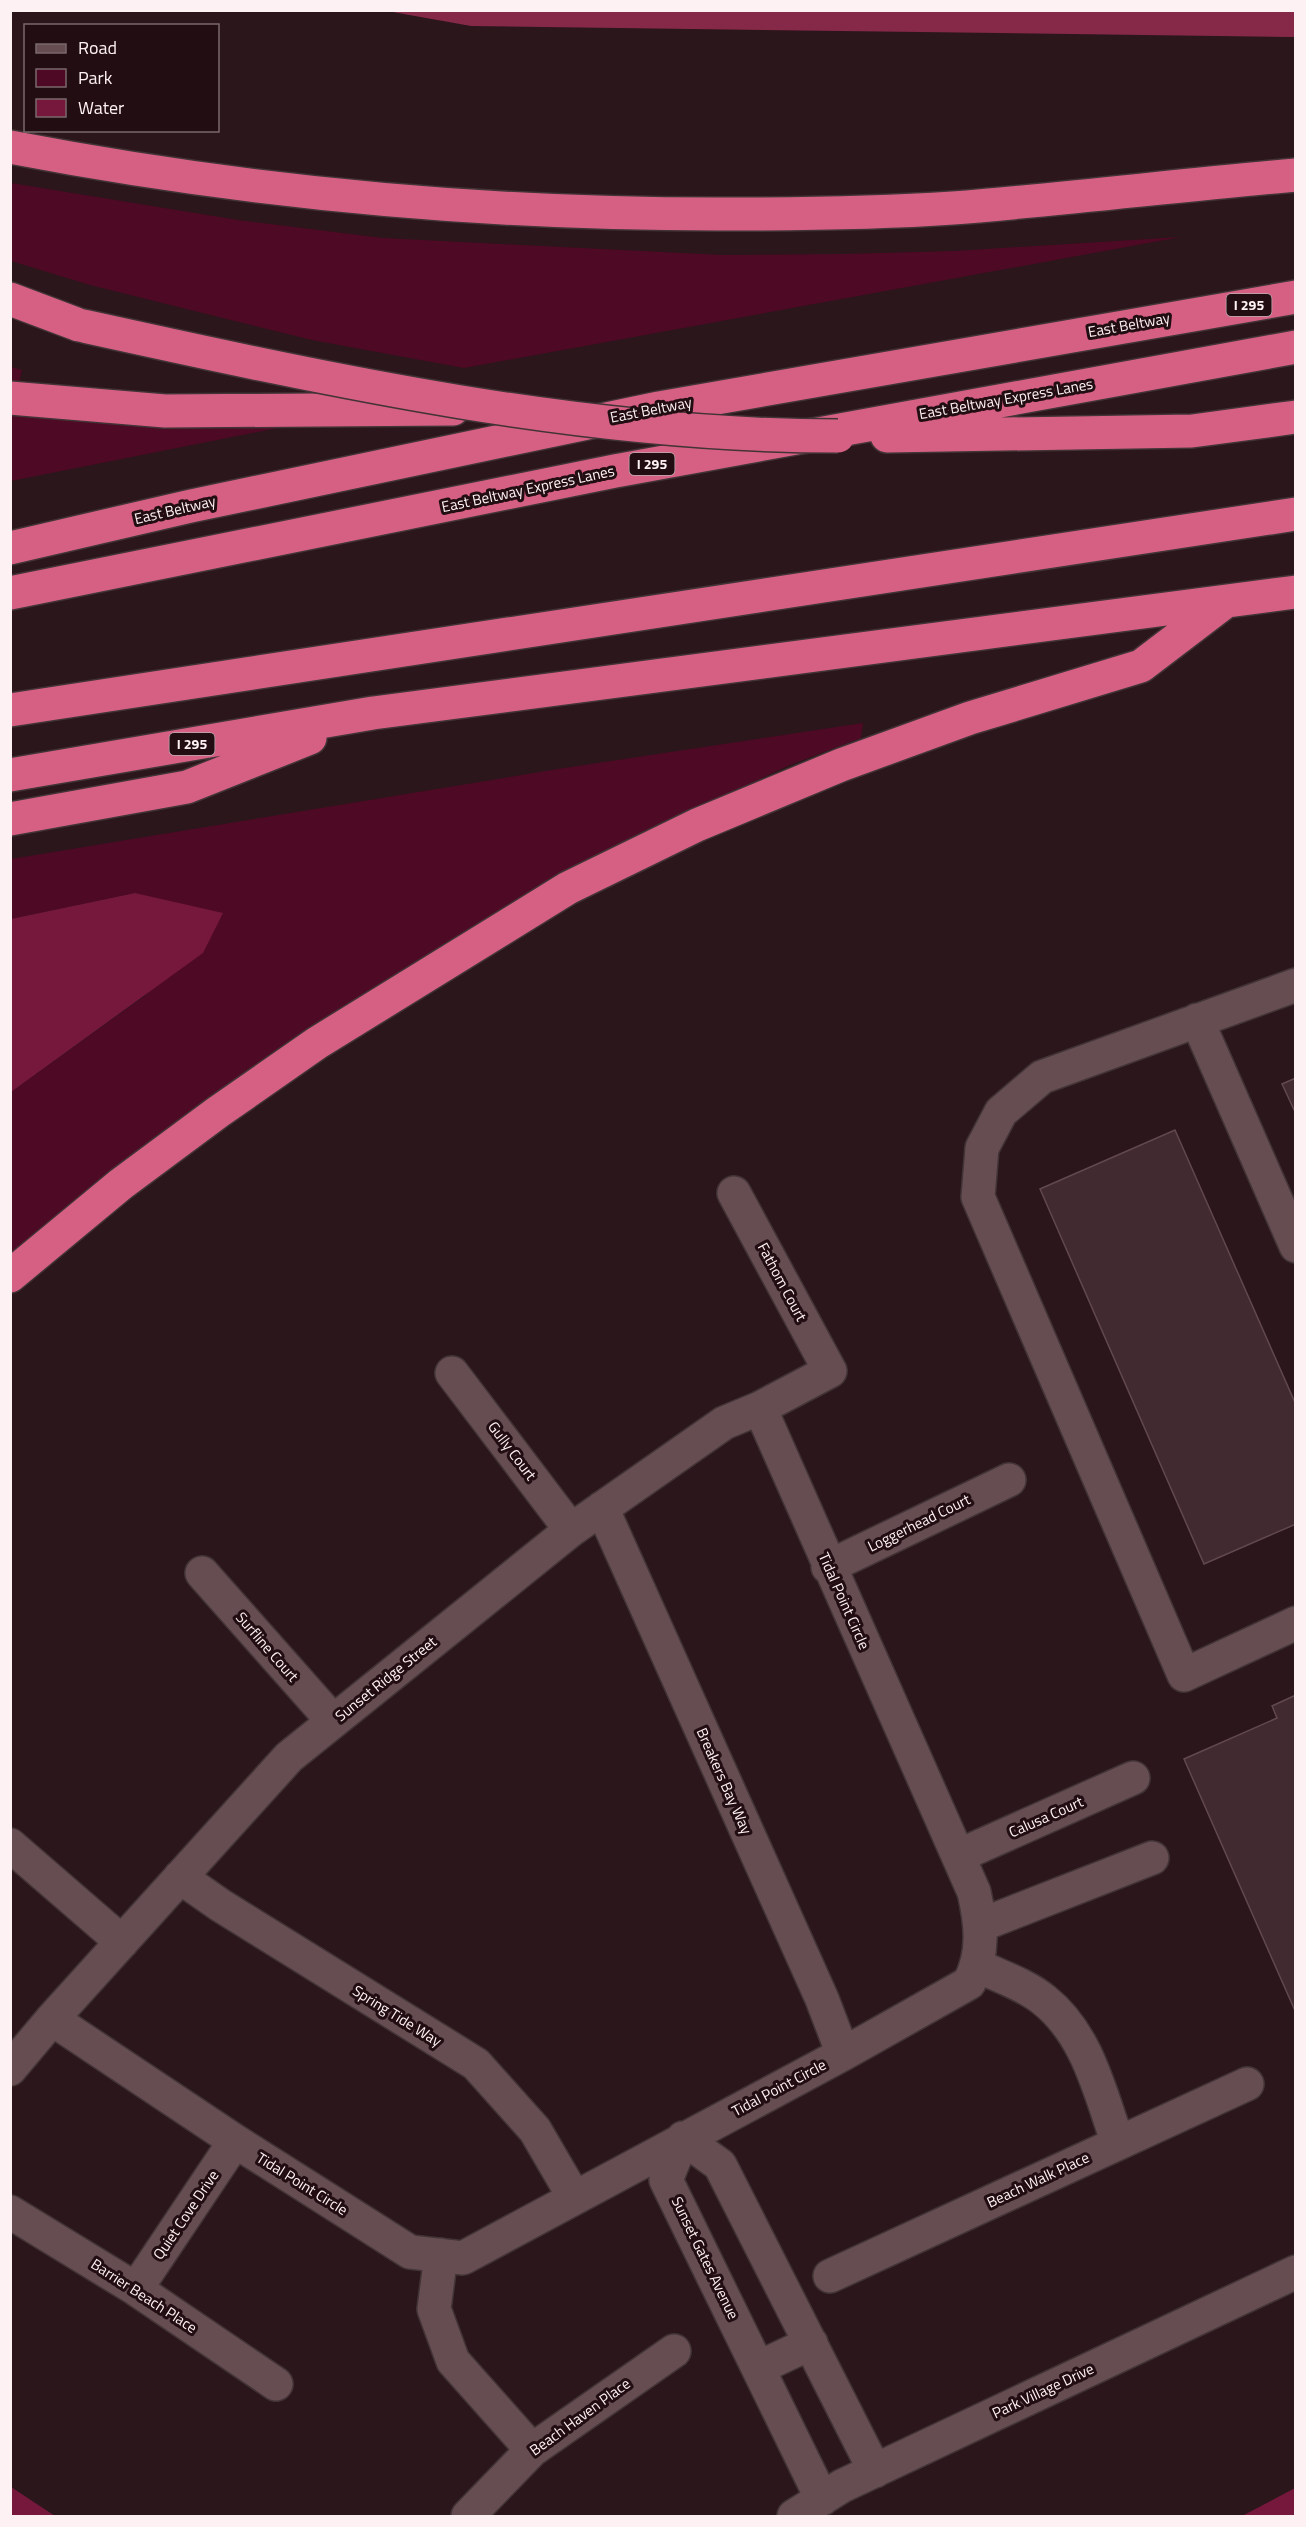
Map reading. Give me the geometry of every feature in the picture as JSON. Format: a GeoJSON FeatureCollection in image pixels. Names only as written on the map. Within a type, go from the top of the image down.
{"type":"FeatureCollection","features":[{"type":"Feature","properties":{"kind":"highway"},"geometry":{"type":"LineString","coordinates":[[10,147],[86,162],[261,188],[450,206],[612,215],[794,214],[952,208],[1296,175]]}},
{"type":"Feature","properties":{"kind":"highway","name":"East Beltway"},"geometry":{"type":"LineString","coordinates":[[10,548],[203,503],[659,408],[1296,297]]}},
{"type":"Feature","properties":{"kind":"highway"},"geometry":{"type":"LineString","coordinates":[[10,299],[79,325]]}},
{"type":"Feature","properties":{"kind":"highway"},"geometry":{"type":"LineString","coordinates":[[10,314],[79,325],[289,371],[517,412],[749,436],[969,437],[1192,431],[1296,417]]}},
{"type":"Feature","properties":{"kind":"highway","name":"East Beltway Express Lanes"},"geometry":{"type":"LineString","coordinates":[[10,593],[627,469],[1296,347]]}},
{"type":"Feature","properties":{"kind":"highway"},"geometry":{"type":"LineString","coordinates":[[10,398],[165,411],[659,408]]}},
{"type":"Feature","properties":{"kind":"highway"},"geometry":{"type":"LineString","coordinates":[[10,710],[1296,514]]}},
{"type":"Feature","properties":{"kind":"highway","name":"I 295"},"geometry":{"type":"LineString","coordinates":[[10,775],[373,713],[1296,592]]}},
{"type":"Feature","properties":{"kind":"highway"},"geometry":{"type":"LineString","coordinates":[[10,1276],[121,1184],[218,1112],[317,1043],[568,888],[697,825],[841,765],[970,718],[1141,666],[1226,602]]}},
{"type":"Feature","properties":{"kind":"highway"},"geometry":{"type":"LineString","coordinates":[[10,819],[187,787],[373,713]]}},
{"type":"Feature","properties":{"kind":"street"},"geometry":{"type":"LineString","coordinates":[[1296,985],[1042,1077],[1001,1112],[996,1121],[982,1148],[978,1197],[1184,1675],[1296,1623]]}},
{"type":"Feature","properties":{"kind":"street"},"geometry":{"type":"LineString","coordinates":[[1197,1020],[1296,1246]]}},
{"type":"Feature","properties":{"kind":"street","name":"Fathom Court"},"geometry":{"type":"LineString","coordinates":[[734,1193],[830,1371]]}},
{"type":"Feature","properties":{"kind":"street","name":"Sunset Ridge Street"},"geometry":{"type":"LineString","coordinates":[[10,2069],[52,2019],[289,1757],[571,1530],[723,1423],[760,1408],[830,1371]]}},
{"type":"Feature","properties":{"kind":"street","name":"Gully Court"},"geometry":{"type":"LineString","coordinates":[[452,1373],[571,1530]]}},
{"type":"Feature","properties":{"kind":"street","name":"Tidal Point Circle"},"geometry":{"type":"LineString","coordinates":[[52,2019],[235,2141],[410,2252],[463,2258],[843,2054],[969,1983],[978,1966],[981,1925],[974,1892],[828,1567],[760,1408]]}},
{"type":"Feature","properties":{"kind":"street","name":"Loggerhead Court"},"geometry":{"type":"LineString","coordinates":[[828,1567],[1009,1480]]}},
{"type":"Feature","properties":{"kind":"street","name":"Breakers Bay Way"},"geometry":{"type":"LineString","coordinates":[[602,1508],[822,1999],[843,2054]]}},
{"type":"Feature","properties":{"kind":"street","name":"Surfline Court"},"geometry":{"type":"LineString","coordinates":[[202,1573],[333,1721]]}},
{"type":"Feature","properties":{"kind":"street","name":"Calusa Court"},"geometry":{"type":"LineString","coordinates":[[958,1856],[1133,1778]]}},
{"type":"Feature","properties":{"kind":"street"},"geometry":{"type":"LineString","coordinates":[[10,1845],[122,1942]]}},
{"type":"Feature","properties":{"kind":"street"},"geometry":{"type":"LineString","coordinates":[[981,1925],[1152,1858]]}},
{"type":"Feature","properties":{"kind":"street","name":"Spring Tide Way"},"geometry":{"type":"LineString","coordinates":[[180,1877],[230,1912],[476,2064],[535,2130],[574,2197]]}},
{"type":"Feature","properties":{"kind":"street"},"geometry":{"type":"LineString","coordinates":[[978,1966],[1043,1999],[1065,2020],[1088,2056],[1118,2144]]}},
{"type":"Feature","properties":{"kind":"street","name":"Beach Walk Place"},"geometry":{"type":"LineString","coordinates":[[830,2276],[1247,2084]]}},
{"type":"Feature","properties":{"kind":"street"},"geometry":{"type":"LineString","coordinates":[[683,2138],[720,2165],[875,2471]]}},
{"type":"Feature","properties":{"kind":"street","name":"Sunset Gates Avenue"},"geometry":{"type":"LineString","coordinates":[[683,2138],[666,2180],[822,2499]]}},
{"type":"Feature","properties":{"kind":"street","name":"Quiet Cove Drive"},"geometry":{"type":"LineString","coordinates":[[136,2289],[235,2141]]}},
{"type":"Feature","properties":{"kind":"street","name":"Barrier Beach Place"},"geometry":{"type":"LineString","coordinates":[[10,2212],[136,2289],[276,2384]]}},
{"type":"Feature","properties":{"kind":"street"},"geometry":{"type":"LineString","coordinates":[[441,2255],[434,2309],[453,2361],[532,2450]]}},
{"type":"Feature","properties":{"kind":"street","name":"Park Village Drive"},"geometry":{"type":"LineString","coordinates":[[794,2517],[822,2499],[875,2471],[1296,2272]]}},
{"type":"Feature","properties":{"kind":"street"},"geometry":{"type":"LineString","coordinates":[[759,2367],[811,2343]]}},
{"type":"Feature","properties":{"kind":"street","name":"Beach Haven Place"},"geometry":{"type":"LineString","coordinates":[[468,2517],[532,2450],[674,2351]]}},
{"type":"Feature","properties":{"kind":"green space"},"geometry":{"type":"Polygon","coordinates":[[[11,183],[238,220],[383,238],[722,255],[955,251],[1181,237],[464,368],[312,340],[90,285],[11,261],[11,183]]]}},
{"type":"Feature","properties":{"kind":"green space"},"geometry":{"type":"Polygon","coordinates":[[[11,367],[22,370],[19,383],[11,382],[11,367]]]}},
{"type":"Feature","properties":{"kind":"green space"},"geometry":{"type":"Polygon","coordinates":[[[11,414],[176,427],[293,425],[11,481],[11,414]]]}},
{"type":"Feature","properties":{"kind":"green space"},"geometry":{"type":"Polygon","coordinates":[[[863,723],[861,738],[790,765],[617,846],[11,1258],[11,1092],[146,995],[223,914],[135,893],[11,919],[11,859],[558,769],[863,723]]]}},
{"type":"Feature","properties":{"kind":"shaded area"},"geometry":{"type":"Polygon","coordinates":[[[1295,10],[1295,37],[471,26],[387,11],[1295,10]]]}},
{"type":"Feature","properties":{"kind":"water"},"geometry":{"type":"Polygon","coordinates":[[[135,893],[223,913],[203,953],[11,1092],[11,919],[135,893]]]}},
{"type":"Feature","properties":{"kind":"water"},"geometry":{"type":"Polygon","coordinates":[[[11,2487],[55,2516],[11,2516],[11,2487]]]}},
{"type":"Feature","properties":{"kind":"water"},"geometry":{"type":"Polygon","coordinates":[[[1295,2488],[1295,2516],[1242,2516],[1295,2488]]]}},
{"type":"Feature","properties":{"kind":"building"},"geometry":{"type":"Polygon","coordinates":[[[1296,1078],[1296,1114],[1282,1084],[1296,1078]]]}},
{"type":"Feature","properties":{"kind":"building"},"geometry":{"type":"Polygon","coordinates":[[[1175,1130],[1296,1405],[1296,1524],[1204,1564],[1040,1189],[1175,1130]]]}},
{"type":"Feature","properties":{"kind":"building"},"geometry":{"type":"Polygon","coordinates":[[[1296,1695],[1296,2013],[1184,1759],[1277,1718],[1272,1706],[1296,1695]]]}}]}
